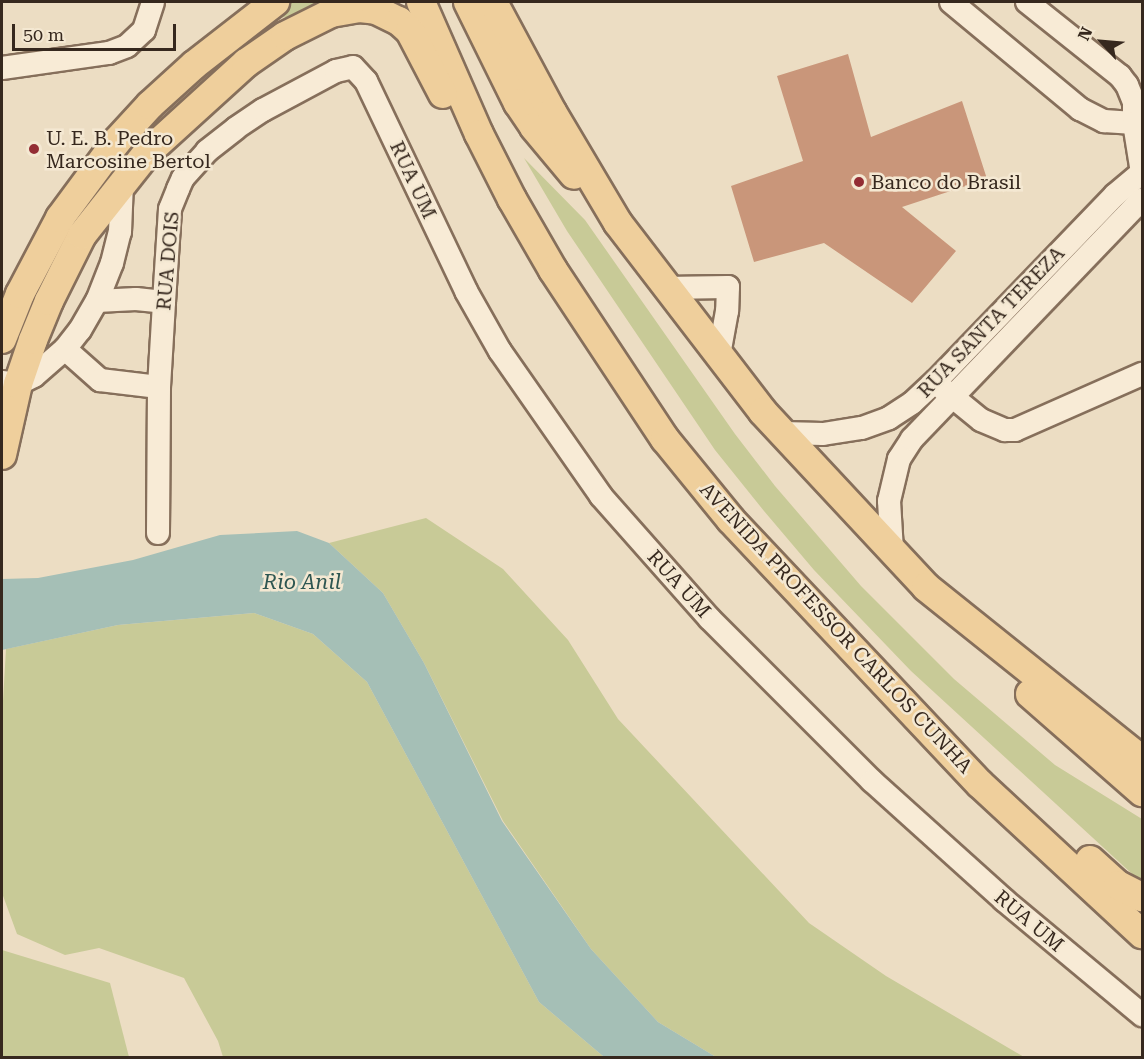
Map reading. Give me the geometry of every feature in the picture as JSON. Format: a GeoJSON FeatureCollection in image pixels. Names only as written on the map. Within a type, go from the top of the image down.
{"type":"FeatureCollection","features":[{"type":"Feature","properties":{"kind":"main road"},"geometry":{"type":"LineString","coordinates":[[2,339],[30,274],[60,218],[117,141],[150,105],[194,66],[275,2]]}},
{"type":"Feature","properties":{"kind":"main road","name":"AVENIDA PROFESSOR CARLOS CUNHA"},"geometry":{"type":"LineString","coordinates":[[422,2],[479,135],[553,270],[665,439],[731,520],[831,629],[980,784],[1143,933]]}},
{"type":"Feature","properties":{"kind":"main road"},"geometry":{"type":"LineString","coordinates":[[468,2],[496,62],[534,127],[618,223]]}},
{"type":"Feature","properties":{"kind":"main road"},"geometry":{"type":"LineString","coordinates":[[493,2],[552,112],[618,223],[718,356],[782,433],[1009,675],[1143,792]]}},
{"type":"Feature","properties":{"kind":"main road"},"geometry":{"type":"LineString","coordinates":[[2,455],[10,383],[82,235],[147,153],[246,63],[311,22],[346,10],[376,10],[399,21],[410,31],[450,107],[479,135]]}},
{"type":"Feature","properties":{"kind":"main road"},"geometry":{"type":"LineString","coordinates":[[926,587],[1143,760]]}},
{"type":"Feature","properties":{"kind":"main road"},"geometry":{"type":"LineString","coordinates":[[831,629],[1118,885],[1143,897]]}},
{"type":"Feature","properties":{"kind":"street"},"geometry":{"type":"LineString","coordinates":[[2,68],[109,53],[127,46],[144,30],[153,2]]}},
{"type":"Feature","properties":{"kind":"street"},"geometry":{"type":"LineString","coordinates":[[951,2],[1080,109],[1104,121],[1135,128]]}},
{"type":"Feature","properties":{"kind":"street"},"geometry":{"type":"LineString","coordinates":[[1027,2],[1120,76],[1134,102],[1135,128],[1142,173]]}},
{"type":"Feature","properties":{"kind":"street","name":"RUA UM"},"geometry":{"type":"LineString","coordinates":[[336,71],[353,67],[366,81],[466,291],[500,351],[601,496],[710,619],[872,781],[1004,900],[1143,1015]]}},
{"type":"Feature","properties":{"kind":"street","name":"RUA DOIS"},"geometry":{"type":"LineString","coordinates":[[158,534],[159,387],[170,209],[183,178],[207,151],[263,110],[336,71]]}},
{"type":"Feature","properties":{"kind":"street","name":"RUA SANTA TEREZA"},"geometry":{"type":"LineString","coordinates":[[782,433],[823,434],[862,428],[890,418],[936,381],[1115,195],[1142,173]]}},
{"type":"Feature","properties":{"kind":"street"},"geometry":{"type":"LineString","coordinates":[[10,383],[34,376],[65,349],[97,301],[120,232],[122,183]]}},
{"type":"Feature","properties":{"kind":"street","name":"RUA SANTA TEREZA"},"geometry":{"type":"LineString","coordinates":[[892,551],[889,501],[899,459],[912,439],[1143,199]]}},
{"type":"Feature","properties":{"kind":"street"},"geometry":{"type":"LineString","coordinates":[[665,288],[728,287],[728,311],[718,356]]}},
{"type":"Feature","properties":{"kind":"street"},"geometry":{"type":"LineString","coordinates":[[97,301],[127,298],[164,302]]}},
{"type":"Feature","properties":{"kind":"street"},"geometry":{"type":"LineString","coordinates":[[65,349],[100,380],[159,387]]}},
{"type":"Feature","properties":{"kind":"street"},"geometry":{"type":"LineString","coordinates":[[936,381],[952,399],[981,420],[1005,429],[1015,430],[1143,374]]}},
{"type":"Feature","properties":{"kind":"green space"},"geometry":{"type":"Polygon","coordinates":[[[291,2],[326,2],[287,17],[276,18],[291,2]]]}},
{"type":"Feature","properties":{"kind":"green space"},"geometry":{"type":"Polygon","coordinates":[[[524,158],[585,220],[735,434],[775,486],[861,586],[954,679],[1055,765],[1142,819],[1142,883],[911,671],[814,570],[715,450],[567,231],[524,158]]]}},
{"type":"Feature","properties":{"kind":"green space"},"geometry":{"type":"Polygon","coordinates":[[[426,518],[503,569],[568,640],[618,719],[809,923],[886,976],[1024,1057],[716,1057],[658,1022],[591,949],[503,821],[424,663],[383,593],[329,543],[426,518]]]}},
{"type":"Feature","properties":{"kind":"green space"},"geometry":{"type":"Polygon","coordinates":[[[254,613],[313,634],[367,682],[539,1002],[604,1057],[223,1057],[218,1041],[184,978],[99,948],[65,955],[17,934],[2,893],[2,718],[6,649],[118,625],[254,613]]]}},
{"type":"Feature","properties":{"kind":"green space"},"geometry":{"type":"Polygon","coordinates":[[[2,950],[110,983],[129,1057],[2,1057],[2,950]]]}},
{"type":"Feature","properties":{"kind":"water","name":"Rio Anil"},"geometry":{"type":"Polygon","coordinates":[[[297,531],[329,543],[383,593],[424,663],[502,821],[591,949],[658,1022],[716,1057],[604,1057],[539,1002],[367,682],[313,634],[254,613],[118,625],[2,650],[2,579],[38,578],[133,560],[220,535],[297,531]]]}},
{"type":"Feature","properties":{"kind":"building","name":"Banco do Brasil"},"geometry":{"type":"Polygon","coordinates":[[[848,54],[871,137],[962,101],[987,179],[902,207],[956,251],[912,303],[824,243],[754,262],[731,186],[803,161],[777,76],[848,54]]]}},
{"type":"Feature","properties":{"kind":"place","name":"U. E. B. Pedro Marcosine Bertol"},"geometry":{"type":"Point","coordinates":[34,149]}},
{"type":"Feature","properties":{"kind":"place","name":"Banco do Brasil"},"geometry":{"type":"Point","coordinates":[859,182]}}]}
